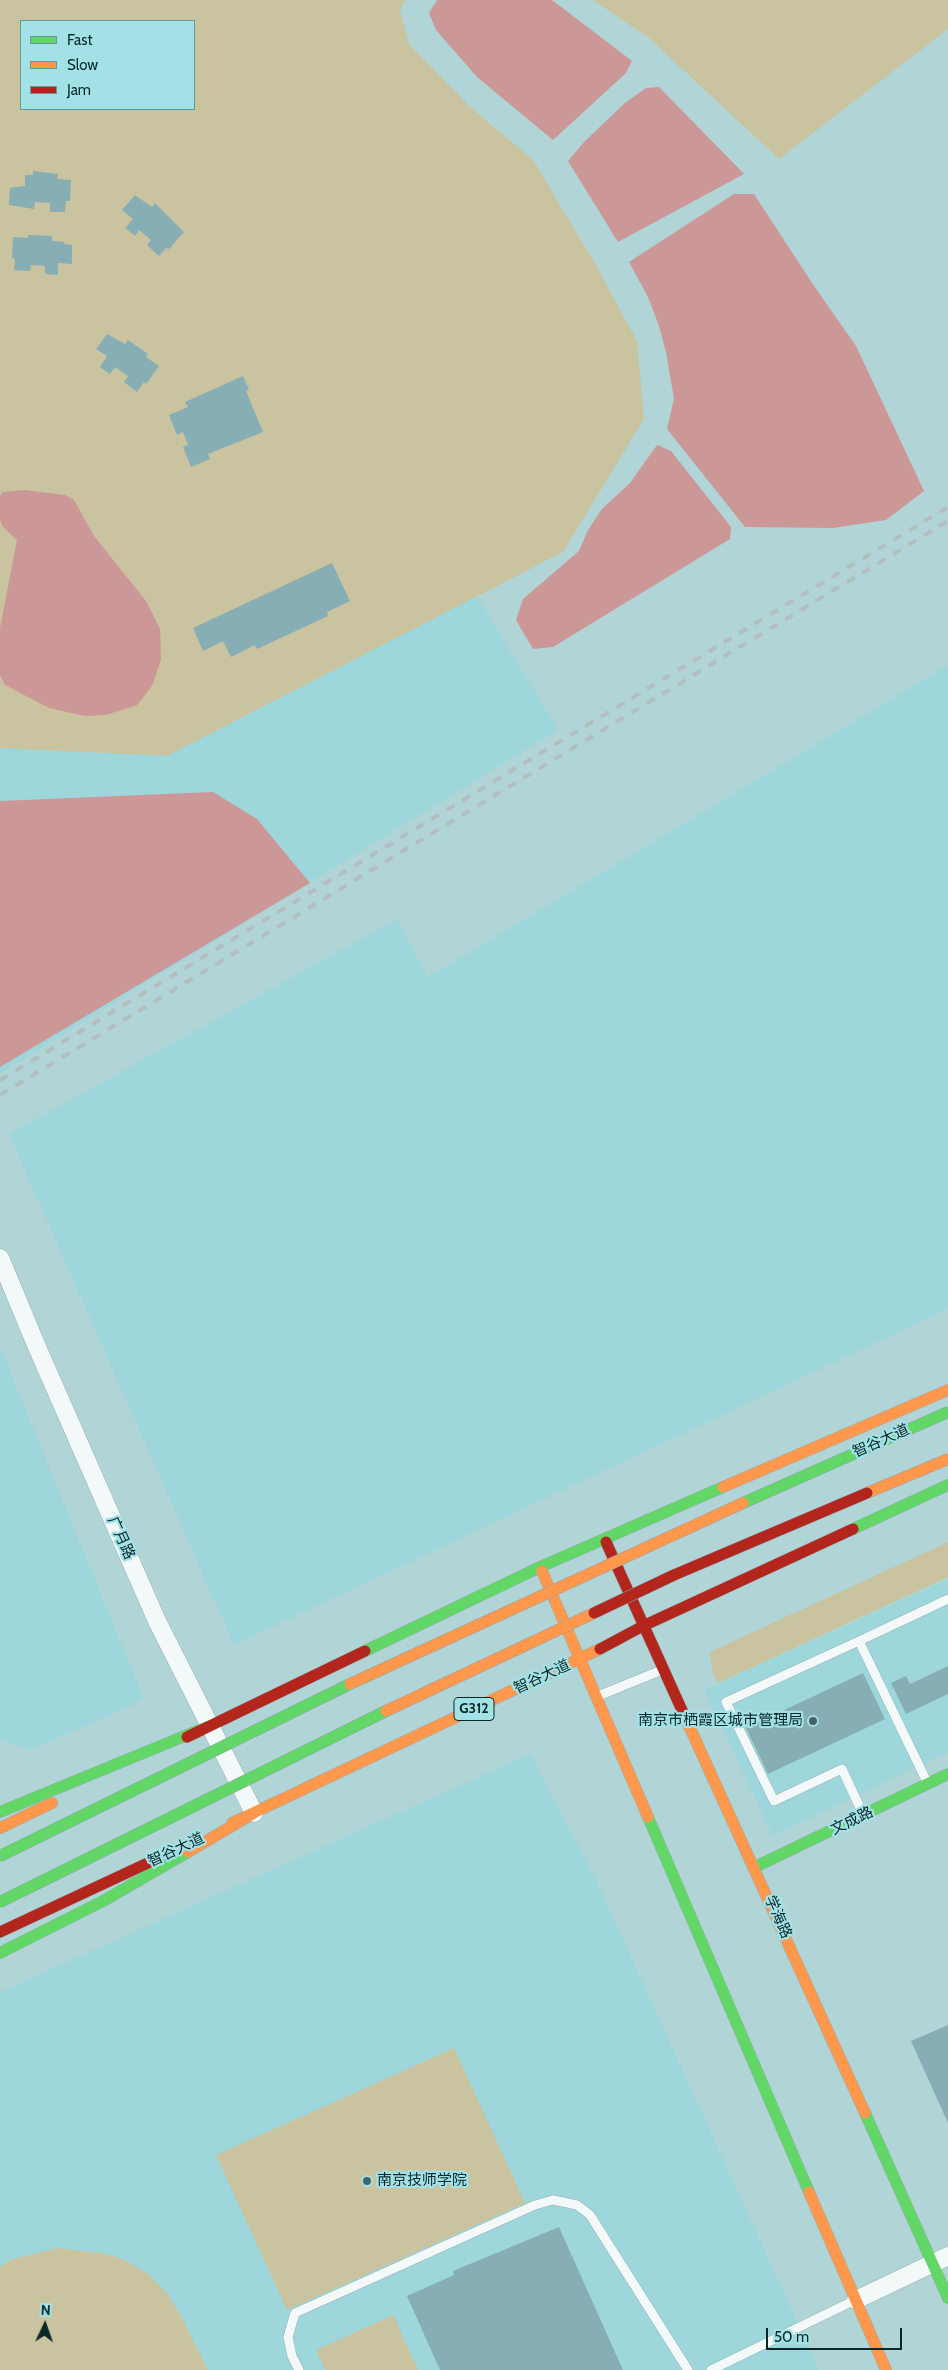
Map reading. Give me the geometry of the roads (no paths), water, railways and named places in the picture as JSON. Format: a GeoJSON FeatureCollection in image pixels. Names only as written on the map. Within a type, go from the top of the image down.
{"type":"FeatureCollection","features":[{"type":"Feature","properties":{"kind":"main road","name":"智谷大道"},"geometry":{"type":"LineString","coordinates":[[0,1828],[540,1567],[948,1390]]}},
{"type":"Feature","properties":{"kind":"main road","name":"智谷大道"},"geometry":{"type":"LineString","coordinates":[[0,1856],[301,1707],[656,1541],[948,1412]]}},
{"type":"Feature","properties":{"kind":"main road","name":"智谷大道"},"geometry":{"type":"LineString","coordinates":[[0,1902],[316,1744],[674,1575],[948,1459]]}},
{"type":"Feature","properties":{"kind":"main road","name":"智谷大道"},"geometry":{"type":"LineString","coordinates":[[0,1932],[580,1659],[644,1626],[948,1485]]}},
{"type":"Feature","properties":{"kind":"main road","name":"学海路"},"geometry":{"type":"LineString","coordinates":[[604,1538],[662,1670],[940,2260],[948,2298]]}},
{"type":"Feature","properties":{"kind":"main road"},"geometry":{"type":"LineString","coordinates":[[540,1567],[886,2370]]}},
{"type":"Feature","properties":{"kind":"main road"},"geometry":{"type":"LineString","coordinates":[[0,1812],[209,1726]]}},
{"type":"Feature","properties":{"kind":"main road","name":"文成路"},"geometry":{"type":"LineString","coordinates":[[756,1867],[948,1774]]}},
{"type":"Feature","properties":{"kind":"main road"},"geometry":{"type":"LineString","coordinates":[[0,1953],[105,1900],[254,1813]]}},
{"type":"Feature","properties":{"kind":"street","name":"广月路"},"geometry":{"type":"LineString","coordinates":[[0,1258],[157,1621],[254,1813]]}},
{"type":"Feature","properties":{"kind":"street"},"geometry":{"type":"LineString","coordinates":[[856,2300],[940,2260]]}},
{"type":"Feature","properties":{"kind":"lane"},"geometry":{"type":"LineString","coordinates":[[864,1815],[842,1769],[774,1801],[726,1702],[948,1599]]}},
{"type":"Feature","properties":{"kind":"lane"},"geometry":{"type":"LineString","coordinates":[[859,1641],[928,1784]]}},
{"type":"Feature","properties":{"kind":"lane"},"geometry":{"type":"LineString","coordinates":[[596,1698],[662,1670]]}},
{"type":"Feature","properties":{"kind":"lane"},"geometry":{"type":"LineString","coordinates":[[299,2370],[292,2356],[288,2337],[295,2313],[535,2205],[553,2200],[578,2205],[590,2215],[688,2370]]}},
{"type":"Feature","properties":{"kind":"lane"},"geometry":{"type":"LineString","coordinates":[[711,2370],[856,2300]]}},
{"type":"Feature","properties":{"kind":"railway"},"geometry":{"type":"LineString","coordinates":[[0,1080],[948,507]]}},
{"type":"Feature","properties":{"kind":"railway"},"geometry":{"type":"LineString","coordinates":[[0,1095],[948,521]]}},
{"type":"Feature","properties":{"kind":"place","name":"南京市栖霞区城市管理局"},"geometry":{"type":"Point","coordinates":[813,1721]}},
{"type":"Feature","properties":{"kind":"place","name":"南京技师学院"},"geometry":{"type":"Point","coordinates":[367,2181]}}]}
